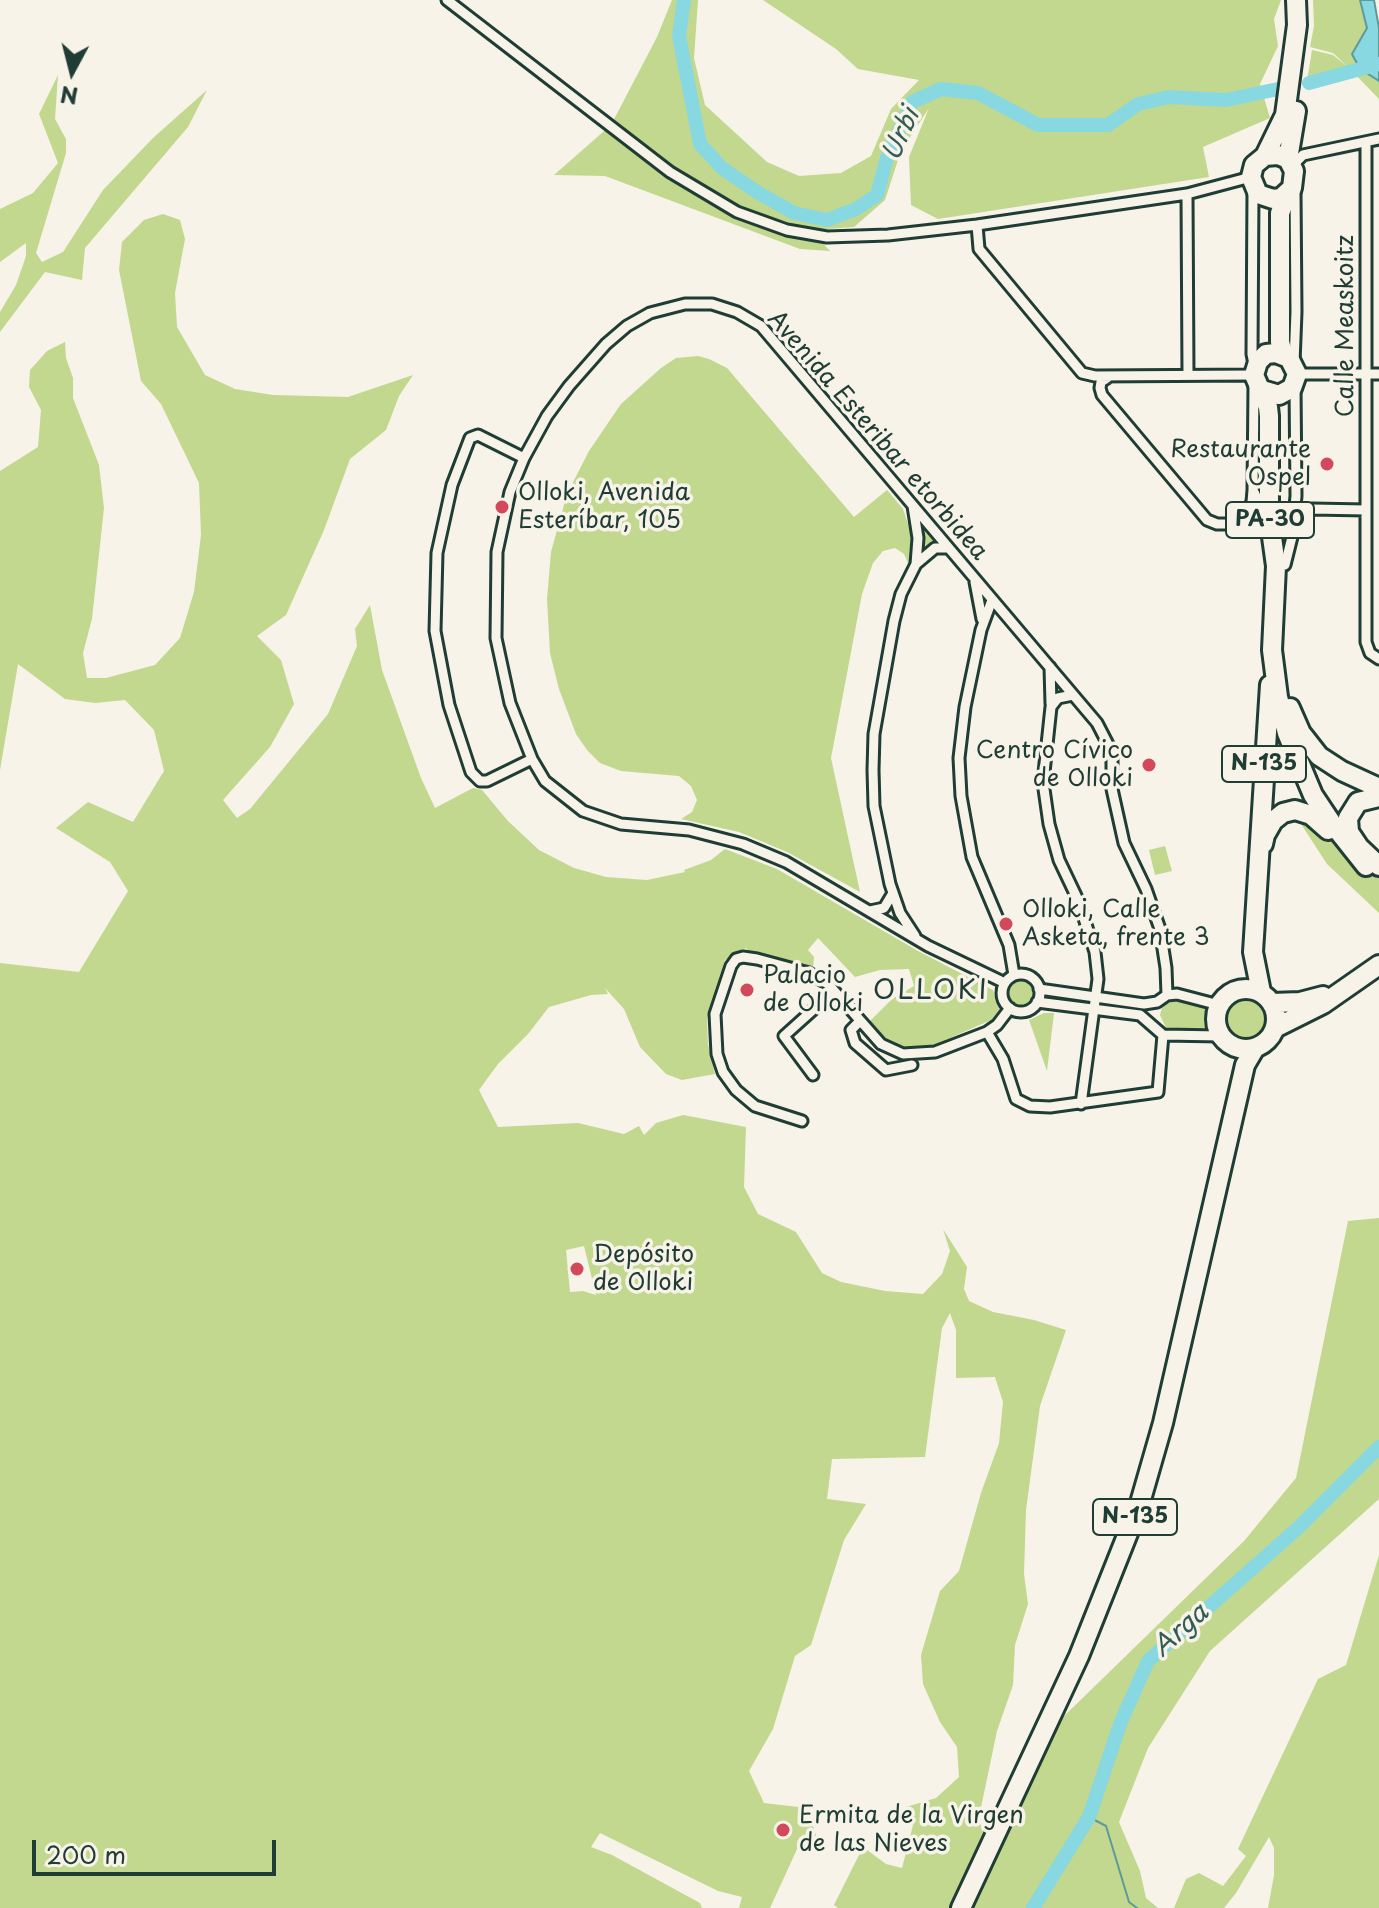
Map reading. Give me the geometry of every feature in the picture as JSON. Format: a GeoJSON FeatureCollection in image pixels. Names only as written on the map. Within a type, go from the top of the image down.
{"type":"FeatureCollection","features":[{"type":"Feature","properties":{"kind":"highway"},"geometry":{"type":"LineString","coordinates":[[1265,156],[1278,155],[1291,175],[1273,199],[1256,188],[1254,165],[1265,156],[1285,115],[1297,25],[1296,0]]}},
{"type":"Feature","properties":{"kind":"highway","name":"PA-30"},"geometry":{"type":"LineString","coordinates":[[1307,0],[1309,21],[1291,175],[1280,213],[1280,342],[1269,416],[1270,525],[1276,566],[1277,687],[1287,733],[1313,795],[1331,822],[1375,869]]}},
{"type":"Feature","properties":{"kind":"highway","name":"PA-30"},"geometry":{"type":"LineString","coordinates":[[1256,188],[1268,213],[1268,342],[1281,407],[1281,518],[1285,565],[1275,650]]}},
{"type":"Feature","properties":{"kind":"highway"},"geometry":{"type":"LineString","coordinates":[[1275,650],[1285,693],[1301,733],[1309,744],[1319,756],[1342,771],[1379,788]]}},
{"type":"Feature","properties":{"kind":"highway","name":"N-135"},"geometry":{"type":"LineString","coordinates":[[1240,989],[1253,952],[1275,650]]}},
{"type":"Feature","properties":{"kind":"highway"},"geometry":{"type":"LineString","coordinates":[[1375,869],[1349,832],[1348,818],[1358,802],[1379,797]]}},
{"type":"Feature","properties":{"kind":"highway"},"geometry":{"type":"LineString","coordinates":[[1258,878],[1265,835],[1273,821],[1283,813],[1295,810],[1311,815],[1344,849],[1375,869]]}},
{"type":"Feature","properties":{"kind":"highway","name":"N-135"},"geometry":{"type":"LineString","coordinates":[[961,1908],[1079,1656],[1140,1503],[1163,1423],[1245,1065],[1255,1048],[1268,1040],[1275,1028],[1275,1011],[1266,998],[1253,952]]}},
{"type":"Feature","properties":{"kind":"highway"},"geometry":{"type":"LineString","coordinates":[[1275,1028],[1323,1004],[1379,965]]}},
{"type":"Feature","properties":{"kind":"highway"},"geometry":{"type":"LineString","coordinates":[[1219,1005],[1224,997],[1240,989],[1266,998],[1300,1002],[1341,991]]}},
{"type":"Feature","properties":{"kind":"highway","name":"N-135"},"geometry":{"type":"LineString","coordinates":[[1219,1005],[1215,1020],[1228,1042],[1236,1101]]}},
{"type":"Feature","properties":{"kind":"highway"},"geometry":{"type":"LineString","coordinates":[[1228,1042],[1255,1048]]}},
{"type":"Feature","properties":{"kind":"street"},"geometry":{"type":"LineString","coordinates":[[447,0],[670,172],[737,212],[787,230],[827,237],[888,235],[1187,194],[1256,188]]}},
{"type":"Feature","properties":{"kind":"street"},"geometry":{"type":"LineString","coordinates":[[1291,175],[1303,155],[1379,139]]}},
{"type":"Feature","properties":{"kind":"street","name":"Calle Measkoitz"},"geometry":{"type":"LineString","coordinates":[[1366,142],[1366,642],[1370,653],[1379,659]]}},
{"type":"Feature","properties":{"kind":"street"},"geometry":{"type":"LineString","coordinates":[[1187,194],[1188,375]]}},
{"type":"Feature","properties":{"kind":"street"},"geometry":{"type":"LineString","coordinates":[[977,225],[979,249],[1079,370],[1087,375],[1379,374]]}},
{"type":"Feature","properties":{"kind":"street","name":"Avenida Esteribar etorbidea"},"geometry":{"type":"LineString","coordinates":[[1005,983],[918,941],[786,862],[743,844],[689,830],[621,824],[583,811],[545,781],[532,759],[510,703],[496,638],[497,552],[510,492],[547,416],[569,386],[606,344],[627,326],[650,313],[685,304],[712,304],[737,312],[761,326],[1097,723],[1112,752],[1112,789],[1124,843],[1146,889],[1160,929],[1167,995]]}},
{"type":"Feature","properties":{"kind":"street"},"geometry":{"type":"LineString","coordinates":[[1110,375],[1101,382],[1102,395],[1207,520],[1227,524],[1242,519],[1252,502],[1253,386],[1275,373]]}},
{"type":"Feature","properties":{"kind":"street"},"geometry":{"type":"LineString","coordinates":[[1275,373],[1296,496],[1285,565]]}},
{"type":"Feature","properties":{"kind":"street"},"geometry":{"type":"LineString","coordinates":[[524,458],[478,435],[470,438],[452,485],[437,553],[435,631],[449,705],[471,772],[480,781],[487,781],[532,759]]}},
{"type":"Feature","properties":{"kind":"street"},"geometry":{"type":"LineString","coordinates":[[1253,490],[1270,525]]}},
{"type":"Feature","properties":{"kind":"street"},"geometry":{"type":"LineString","coordinates":[[913,506],[918,538],[916,564],[901,594],[894,621],[874,734],[874,806],[893,893],[900,913],[918,941]]}},
{"type":"Feature","properties":{"kind":"street"},"geometry":{"type":"LineString","coordinates":[[1293,523],[1300,513],[1312,509],[1366,510]]}},
{"type":"Feature","properties":{"kind":"street"},"geometry":{"type":"LineString","coordinates":[[916,564],[935,548],[949,548]]}},
{"type":"Feature","properties":{"kind":"street"},"geometry":{"type":"LineString","coordinates":[[974,578],[980,601],[981,630]]}},
{"type":"Feature","properties":{"kind":"street"},"geometry":{"type":"LineString","coordinates":[[992,600],[981,630],[962,727],[959,758],[961,796],[972,857],[1009,945],[1014,975]]}},
{"type":"Feature","properties":{"kind":"street"},"geometry":{"type":"LineString","coordinates":[[981,630],[992,617],[1006,615]]}},
{"type":"Feature","properties":{"kind":"street"},"geometry":{"type":"LineString","coordinates":[[1050,667],[1051,707],[1043,782],[1049,824],[1059,860],[1088,927],[1098,979],[1081,1104]]}},
{"type":"Feature","properties":{"kind":"street"},"geometry":{"type":"LineString","coordinates":[[1051,707],[1058,698],[1073,695]]}},
{"type":"Feature","properties":{"kind":"street"},"geometry":{"type":"LineString","coordinates":[[870,911],[884,908],[893,893]]}},
{"type":"Feature","properties":{"kind":"street"},"geometry":{"type":"LineString","coordinates":[[802,1121],[755,1106],[736,1090],[723,1072],[717,1054],[715,1014],[736,959],[743,957],[809,973],[834,991],[881,1044],[903,1054],[935,1052],[987,1032],[1010,1008]]}},
{"type":"Feature","properties":{"kind":"street"},"geometry":{"type":"LineString","coordinates":[[1014,975],[1033,978],[1039,989],[1037,1002],[1028,1010],[1021,1012],[1010,1008],[1003,999],[1005,983],[1014,975]]}},
{"type":"Feature","properties":{"kind":"street"},"geometry":{"type":"LineString","coordinates":[[1039,989],[1144,1004],[1157,1002]]}},
{"type":"Feature","properties":{"kind":"street"},"geometry":{"type":"LineString","coordinates":[[813,1075],[784,1036],[834,991]]}},
{"type":"Feature","properties":{"kind":"street"},"geometry":{"type":"LineString","coordinates":[[1152,1024],[1151,1010],[1167,995],[1177,994],[1219,1005]]}},
{"type":"Feature","properties":{"kind":"street"},"geometry":{"type":"LineString","coordinates":[[1037,1002],[1140,1015],[1163,1035],[1228,1042]]}},
{"type":"Feature","properties":{"kind":"street"},"geometry":{"type":"LineString","coordinates":[[860,1021],[851,1030],[855,1043],[886,1070],[912,1065]]}},
{"type":"Feature","properties":{"kind":"street"},"geometry":{"type":"LineString","coordinates":[[987,1032],[1003,1059],[1016,1099],[1030,1106],[1050,1107],[1158,1092],[1163,1035]]}},
{"type":"Feature","properties":{"kind":"green space"},"geometry":{"type":"Polygon","coordinates":[[[672,0],[698,0],[694,58],[705,105],[767,162],[799,176],[841,173],[871,156],[891,109],[919,80],[858,69],[836,49],[763,0],[1281,0],[1274,19],[1278,46],[1260,84],[1270,118],[1203,147],[1209,177],[938,219],[911,205],[909,157],[929,108],[901,151],[885,200],[854,227],[813,230],[765,215],[787,230],[815,235],[830,251],[800,249],[605,176],[554,175],[611,125],[657,37],[672,0]]]}},
{"type":"Feature","properties":{"kind":"green space"},"geometry":{"type":"Polygon","coordinates":[[[1313,0],[1361,0],[1367,28],[1360,69],[1379,81],[1379,99],[1351,70],[1307,81],[1312,50],[1333,55],[1348,67],[1333,53],[1310,47],[1314,26],[1313,0]]]}},
{"type":"Feature","properties":{"kind":"green space"},"geometry":{"type":"Polygon","coordinates":[[[58,75],[55,119],[66,139],[66,153],[36,253],[42,262],[63,252],[103,190],[153,138],[207,90],[188,127],[85,248],[82,280],[45,272],[0,332],[0,312],[16,285],[26,256],[26,243],[0,262],[0,209],[33,193],[58,163],[39,114],[58,75]]]}},
{"type":"Feature","properties":{"kind":"green space"},"geometry":{"type":"Polygon","coordinates":[[[163,214],[180,220],[185,239],[175,293],[177,327],[205,375],[235,389],[273,395],[348,397],[413,375],[399,396],[386,430],[350,459],[324,530],[286,615],[257,636],[281,660],[294,704],[270,747],[223,800],[237,818],[250,809],[328,714],[357,646],[355,629],[370,605],[382,670],[435,808],[473,788],[482,790],[508,821],[539,850],[574,868],[606,877],[647,880],[685,872],[711,860],[725,849],[777,869],[918,951],[993,990],[999,1010],[991,1020],[929,1047],[912,1049],[889,1041],[868,1023],[892,999],[914,986],[909,969],[880,970],[855,977],[818,938],[808,950],[814,957],[813,968],[749,953],[746,948],[725,960],[707,1019],[708,1044],[715,1074],[682,1080],[666,1074],[640,1047],[624,1009],[605,988],[608,994],[591,995],[549,1007],[479,1090],[498,1127],[578,1123],[624,1134],[639,1126],[644,1135],[656,1123],[683,1115],[746,1127],[744,1187],[758,1214],[796,1232],[822,1273],[841,1282],[885,1291],[923,1294],[942,1274],[950,1251],[943,1229],[967,1267],[964,1289],[969,1301],[993,1312],[1066,1330],[1040,1406],[1026,1510],[1024,1574],[1028,1604],[1015,1645],[1013,1685],[997,1731],[978,1822],[987,1831],[957,1908],[838,1908],[834,1905],[863,1847],[886,1864],[902,1868],[913,1825],[906,1807],[936,1798],[959,1777],[957,1747],[940,1722],[923,1684],[921,1655],[940,1591],[959,1571],[999,1443],[1003,1402],[995,1377],[956,1378],[956,1330],[950,1313],[942,1328],[925,1457],[832,1459],[827,1499],[866,1504],[844,1540],[811,1645],[795,1656],[773,1729],[749,1771],[764,1803],[807,1808],[817,1838],[798,1847],[770,1908],[739,1908],[742,1897],[718,1891],[600,1833],[591,1847],[612,1855],[700,1903],[702,1908],[0,1908],[0,963],[79,972],[128,891],[110,862],[56,828],[88,802],[133,822],[164,771],[154,730],[125,700],[95,703],[65,699],[18,664],[0,770],[0,471],[38,447],[41,410],[29,387],[30,370],[47,351],[65,342],[66,358],[73,378],[73,398],[99,465],[104,508],[92,619],[83,653],[87,678],[106,678],[155,665],[180,638],[194,592],[201,535],[199,483],[161,404],[141,381],[119,270],[122,242],[144,220],[163,214]],[[584,1246],[566,1250],[570,1292],[583,1291],[596,1295],[584,1246]]]}},
{"type":"Feature","properties":{"kind":"green space"},"geometry":{"type":"Polygon","coordinates":[[[698,356],[727,368],[854,517],[887,490],[903,509],[911,533],[909,565],[904,554],[895,548],[883,551],[873,563],[862,594],[831,758],[860,892],[787,852],[739,832],[681,819],[692,812],[697,800],[691,786],[679,776],[621,771],[600,763],[576,734],[559,689],[550,653],[547,599],[551,552],[567,494],[589,451],[621,404],[676,358],[698,356]]]}},
{"type":"Feature","properties":{"kind":"green space"},"geometry":{"type":"Polygon","coordinates":[[[920,520],[941,543],[923,553],[921,552],[920,520]]]}},
{"type":"Feature","properties":{"kind":"green space"},"geometry":{"type":"Polygon","coordinates":[[[1311,815],[1379,877],[1379,913],[1327,864],[1301,824],[1311,815]]]}},
{"type":"Feature","properties":{"kind":"green space"},"geometry":{"type":"Polygon","coordinates":[[[1165,846],[1172,871],[1155,875],[1149,850],[1165,846]]]}},
{"type":"Feature","properties":{"kind":"green space"},"geometry":{"type":"Polygon","coordinates":[[[1021,981],[1029,985],[1033,993],[1029,1001],[1021,1005],[1013,1001],[1009,993],[1013,985],[1021,981]]]}},
{"type":"Feature","properties":{"kind":"green space"},"geometry":{"type":"Polygon","coordinates":[[[1246,997],[1262,1003],[1268,1019],[1262,1035],[1246,1041],[1230,1035],[1224,1019],[1230,1003],[1246,997]]]}},
{"type":"Feature","properties":{"kind":"green space"},"geometry":{"type":"Polygon","coordinates":[[[1173,999],[1206,1009],[1206,1028],[1176,1031],[1166,1028],[1160,1015],[1162,1008],[1173,999]]]}},
{"type":"Feature","properties":{"kind":"green space"},"geometry":{"type":"Polygon","coordinates":[[[1044,1013],[1054,1013],[1047,1071],[1029,1020],[1044,1013]]]}},
{"type":"Feature","properties":{"kind":"green space"},"geometry":{"type":"Polygon","coordinates":[[[1379,1218],[1379,1499],[1210,1651],[1148,1748],[1119,1822],[1140,1871],[1146,1898],[1158,1908],[971,1908],[1060,1720],[1244,1541],[1296,1478],[1348,1221],[1379,1218]]]}},
{"type":"Feature","properties":{"kind":"green space"},"geometry":{"type":"Polygon","coordinates":[[[1379,1555],[1379,1908],[1268,1908],[1274,1875],[1274,1848],[1269,1837],[1224,1908],[1174,1908],[1186,1879],[1199,1873],[1223,1886],[1246,1856],[1238,1849],[1318,1679],[1346,1665],[1379,1555]]]}},
{"type":"Feature","properties":{"kind":"water"},"geometry":{"type":"Polygon","coordinates":[[[1360,0],[1374,0],[1379,28],[1379,81],[1360,69],[1352,54],[1367,28],[1360,0]]]}},
{"type":"Feature","properties":{"kind":"waterway","name":"Urbi"},"geometry":{"type":"LineString","coordinates":[[684,0],[679,36],[700,144],[722,168],[757,192],[794,213],[827,220],[856,209],[877,195],[887,158],[912,102],[941,89],[978,93],[1038,125],[1108,125],[1138,104],[1169,97],[1226,100],[1278,89]]}},
{"type":"Feature","properties":{"kind":"waterway","name":"Urbi"},"geometry":{"type":"LineString","coordinates":[[1309,83],[1379,64]]}},
{"type":"Feature","properties":{"kind":"waterway","name":"Arga"},"geometry":{"type":"LineString","coordinates":[[1033,1908],[1089,1817],[1120,1724],[1148,1661],[1299,1527],[1379,1447]]}},
{"type":"Feature","properties":{"kind":"waterway"},"geometry":{"type":"LineString","coordinates":[[1089,1817],[1106,1826],[1129,1902],[1137,1908]]}},
{"type":"Feature","properties":{"kind":"place","name":"Restaurante Ospel"},"geometry":{"type":"Point","coordinates":[1327,464]}},
{"type":"Feature","properties":{"kind":"place","name":"Olloki, Avenida Esteríbar, 105"},"geometry":{"type":"Point","coordinates":[502,507]}},
{"type":"Feature","properties":{"kind":"place","name":"Centro Cívico de Olloki"},"geometry":{"type":"Point","coordinates":[1149,765]}},
{"type":"Feature","properties":{"kind":"place","name":"Olloki, Calle Asketa, frente 3"},"geometry":{"type":"Point","coordinates":[1006,924]}},
{"type":"Feature","properties":{"kind":"place","name":"Palacio de Olloki"},"geometry":{"type":"Point","coordinates":[747,990]}},
{"type":"Feature","properties":{"kind":"place","name":"Depósito de Olloki"},"geometry":{"type":"Point","coordinates":[577,1269]}},
{"type":"Feature","properties":{"kind":"place","name":"Ermita de la Virgen de las Nieves"},"geometry":{"type":"Point","coordinates":[783,1830]}},
{"type":"Feature","properties":{"kind":"district","name":"OLLOKI"},"geometry":{"type":"Point","coordinates":[931,991]}}]}
